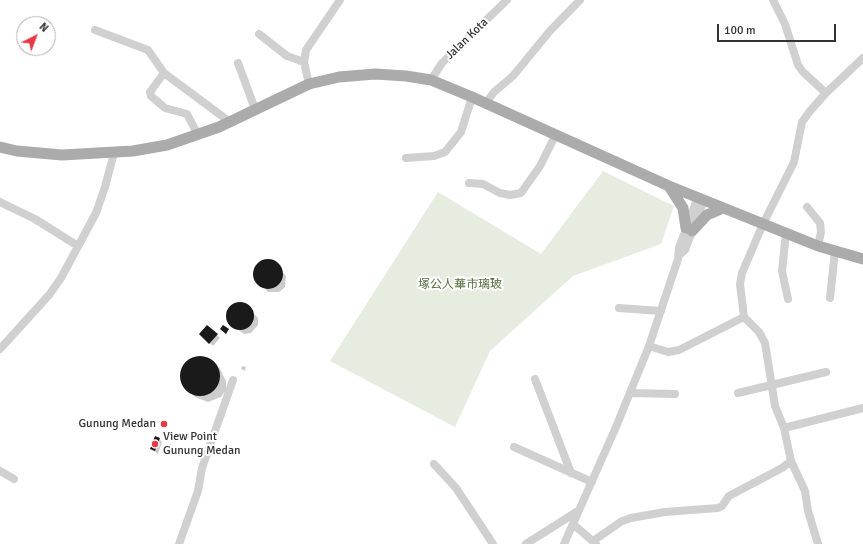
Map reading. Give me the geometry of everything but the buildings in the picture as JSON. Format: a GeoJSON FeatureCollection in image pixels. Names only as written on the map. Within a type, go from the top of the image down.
{"type":"FeatureCollection","features":[{"type":"Feature","properties":{"kind":"main road"},"geometry":{"type":"LineString","coordinates":[[0,147],[17,151],[62,155],[114,153],[167,145],[198,135],[230,122],[309,84],[339,77],[375,74],[406,76],[431,80],[472,96],[669,186],[818,246],[863,259]]}},
{"type":"Feature","properties":{"kind":"main road"},"geometry":{"type":"LineString","coordinates":[[669,186],[683,208],[690,230],[707,215],[723,208]]}},
{"type":"Feature","properties":{"kind":"street"},"geometry":{"type":"LineString","coordinates":[[309,84],[304,62],[306,50],[340,0]]}},
{"type":"Feature","properties":{"kind":"street","name":"Jalan Kota"},"geometry":{"type":"LineString","coordinates":[[431,80],[437,69],[445,60],[507,0]]}},
{"type":"Feature","properties":{"kind":"street"},"geometry":{"type":"LineString","coordinates":[[486,103],[494,92],[514,76],[549,32],[580,0]]}},
{"type":"Feature","properties":{"kind":"street"},"geometry":{"type":"LineString","coordinates":[[773,0],[785,24],[798,65],[803,72],[826,93]]}},
{"type":"Feature","properties":{"kind":"street"},"geometry":{"type":"LineString","coordinates":[[95,30],[145,48],[164,73],[230,122]]}},
{"type":"Feature","properties":{"kind":"street"},"geometry":{"type":"LineString","coordinates":[[259,34],[287,56],[304,62]]}},
{"type":"Feature","properties":{"kind":"street"},"geometry":{"type":"LineString","coordinates":[[818,544],[808,511],[806,491],[791,461],[784,428],[775,406],[765,343],[759,332],[744,317],[741,296],[742,273],[763,224],[794,162],[802,122],[826,93],[863,58]]}},
{"type":"Feature","properties":{"kind":"street"},"geometry":{"type":"LineString","coordinates":[[238,63],[256,109]]}},
{"type":"Feature","properties":{"kind":"street"},"geometry":{"type":"LineString","coordinates":[[164,73],[150,92],[150,96],[166,108],[187,114],[198,135]]}},
{"type":"Feature","properties":{"kind":"street"},"geometry":{"type":"LineString","coordinates":[[406,158],[434,156],[445,152],[461,132],[472,96]]}},
{"type":"Feature","properties":{"kind":"street"},"geometry":{"type":"LineString","coordinates":[[469,183],[483,184],[500,193],[510,196],[521,193],[540,166],[556,134]]}},
{"type":"Feature","properties":{"kind":"street"},"geometry":{"type":"LineString","coordinates":[[0,349],[49,295],[78,246],[96,213],[114,153]]}},
{"type":"Feature","properties":{"kind":"street"},"geometry":{"type":"LineString","coordinates":[[564,544],[592,482],[649,346],[679,256],[684,250],[701,199]]}},
{"type":"Feature","properties":{"kind":"street"},"geometry":{"type":"LineString","coordinates":[[0,202],[34,219],[78,246]]}},
{"type":"Feature","properties":{"kind":"street"},"geometry":{"type":"LineString","coordinates":[[807,207],[820,223],[821,232],[818,246]]}},
{"type":"Feature","properties":{"kind":"street"},"geometry":{"type":"LineString","coordinates":[[786,233],[782,271],[788,299]]}},
{"type":"Feature","properties":{"kind":"street"},"geometry":{"type":"LineString","coordinates":[[830,298],[835,251]]}},
{"type":"Feature","properties":{"kind":"street"},"geometry":{"type":"LineString","coordinates":[[620,308],[661,311]]}},
{"type":"Feature","properties":{"kind":"street"},"geometry":{"type":"LineString","coordinates":[[649,346],[668,352],[680,350],[744,317]]}},
{"type":"Feature","properties":{"kind":"street"},"geometry":{"type":"LineString","coordinates":[[738,393],[826,372]]}},
{"type":"Feature","properties":{"kind":"street"},"geometry":{"type":"LineString","coordinates":[[535,378],[572,473]]}},
{"type":"Feature","properties":{"kind":"street"},"geometry":{"type":"LineString","coordinates":[[179,544],[198,491],[202,468],[233,380]]}},
{"type":"Feature","properties":{"kind":"street"},"geometry":{"type":"LineString","coordinates":[[630,393],[675,394]]}},
{"type":"Feature","properties":{"kind":"street"},"geometry":{"type":"LineString","coordinates":[[784,428],[863,408]]}},
{"type":"Feature","properties":{"kind":"street"},"geometry":{"type":"LineString","coordinates":[[514,447],[592,482]]}},
{"type":"Feature","properties":{"kind":"street"},"geometry":{"type":"LineString","coordinates":[[573,524],[594,543],[622,521],[631,518],[665,512],[718,508],[722,506],[729,496],[782,468],[791,461]]}},
{"type":"Feature","properties":{"kind":"street"},"geometry":{"type":"LineString","coordinates":[[434,464],[456,488],[493,544]]}},
{"type":"Feature","properties":{"kind":"street"},"geometry":{"type":"LineString","coordinates":[[0,471],[14,479]]}},
{"type":"Feature","properties":{"kind":"street"},"geometry":{"type":"LineString","coordinates":[[526,544],[578,511]]}},
{"type":"Feature","properties":{"kind":"green space","name":"塚公人華市璃玻"},"geometry":{"type":"Polygon","coordinates":[[[603,171],[674,206],[661,244],[573,276],[490,351],[455,427],[330,361],[438,192],[541,254],[603,171]]]}},
{"type":"Feature","properties":{"kind":"place","name":"Gunung Medan"},"geometry":{"type":"Point","coordinates":[164,424]}},
{"type":"Feature","properties":{"kind":"place","name":"View Point Gunung Medan"},"geometry":{"type":"Point","coordinates":[155,444]}}]}
